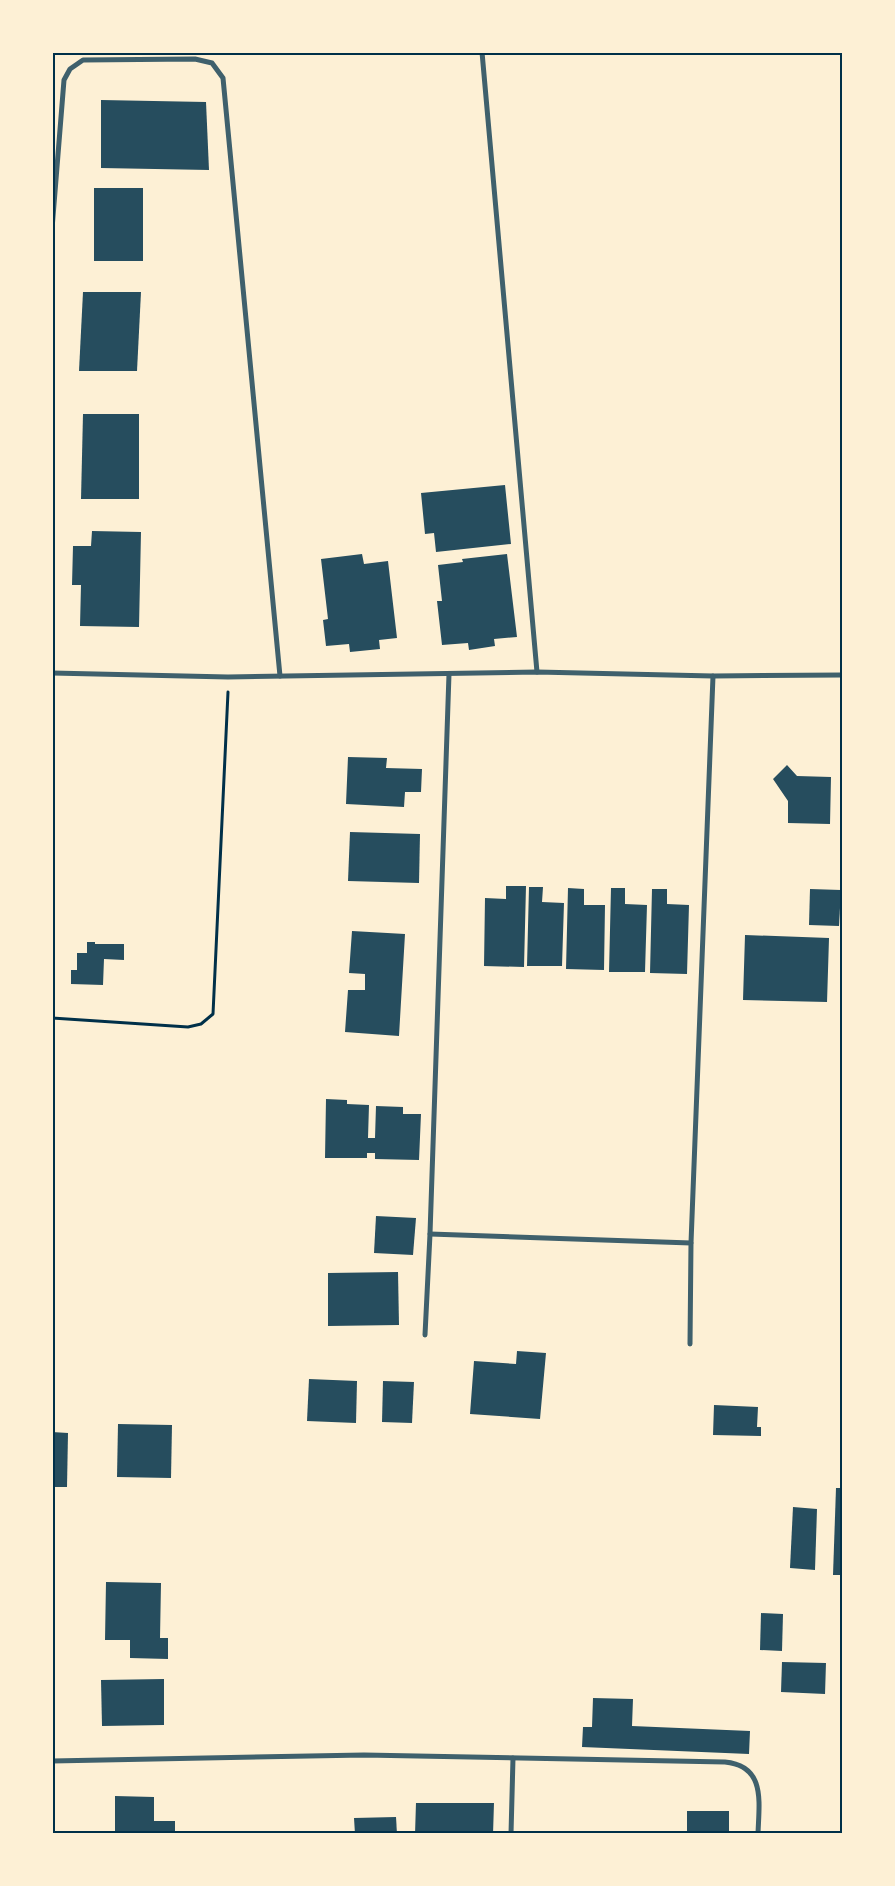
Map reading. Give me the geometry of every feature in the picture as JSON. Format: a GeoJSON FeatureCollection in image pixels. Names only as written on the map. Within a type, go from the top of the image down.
{"type":"FeatureCollection","features":[{"type":"Feature","properties":{"kind":"street"},"geometry":{"type":"LineString","coordinates":[[482,52],[537,672]]}},
{"type":"Feature","properties":{"kind":"street"},"geometry":{"type":"LineString","coordinates":[[52,229],[64,80],[70,69],[83,60],[195,59],[212,63],[223,78],[280,676]]}},
{"type":"Feature","properties":{"kind":"street"},"geometry":{"type":"LineString","coordinates":[[52,673],[228,677],[537,672],[713,676],[842,675]]}},
{"type":"Feature","properties":{"kind":"street"},"geometry":{"type":"LineString","coordinates":[[424,1336],[430,1234],[449,674]]}},
{"type":"Feature","properties":{"kind":"street"},"geometry":{"type":"LineString","coordinates":[[690,1344],[691,1243],[713,676]]}},
{"type":"Feature","properties":{"kind":"street"},"geometry":{"type":"LineString","coordinates":[[430,1234],[691,1243]]}},
{"type":"Feature","properties":{"kind":"street"},"geometry":{"type":"LineString","coordinates":[[52,1761],[364,1755],[738,1763],[750,1772],[758,1784],[760,1796],[758,1834]]}},
{"type":"Feature","properties":{"kind":"street"},"geometry":{"type":"LineString","coordinates":[[511,1834],[513,1758]]}},
{"type":"Feature","properties":{"kind":"path"},"geometry":{"type":"LineString","coordinates":[[52,1018],[188,1026],[201,1024],[213,1014],[228,677]]}},
{"type":"Feature","properties":{"kind":"building"},"geometry":{"type":"Polygon","coordinates":[[[101,100],[206,102],[209,170],[101,168],[101,100]]]}},
{"type":"Feature","properties":{"kind":"building"},"geometry":{"type":"Polygon","coordinates":[[[94,188],[143,188],[143,261],[94,261],[94,188]]]}},
{"type":"Feature","properties":{"kind":"building"},"geometry":{"type":"Polygon","coordinates":[[[83,292],[141,292],[137,371],[79,371],[83,292]]]}},
{"type":"Feature","properties":{"kind":"building"},"geometry":{"type":"Polygon","coordinates":[[[83,414],[139,414],[139,499],[81,499],[83,414]]]}},
{"type":"Feature","properties":{"kind":"building"},"geometry":{"type":"Polygon","coordinates":[[[505,485],[511,544],[436,552],[434,533],[425,534],[421,493],[505,485]]]}},
{"type":"Feature","properties":{"kind":"building"},"geometry":{"type":"Polygon","coordinates":[[[92,531],[141,532],[139,627],[80,626],[81,585],[72,585],[73,546],[91,546],[92,531]]]}},
{"type":"Feature","properties":{"kind":"building"},"geometry":{"type":"Polygon","coordinates":[[[362,554],[364,564],[388,561],[397,638],[379,640],[380,649],[350,652],[349,644],[326,646],[323,620],[328,619],[321,559],[362,554]]]}},
{"type":"Feature","properties":{"kind":"building"},"geometry":{"type":"Polygon","coordinates":[[[507,554],[517,637],[494,639],[495,646],[469,650],[468,643],[442,645],[437,601],[442,601],[438,565],[463,562],[462,559],[507,554]]]}},
{"type":"Feature","properties":{"kind":"building"},"geometry":{"type":"Polygon","coordinates":[[[348,757],[387,758],[386,768],[422,769],[421,792],[405,792],[404,807],[346,804],[348,757]]]}},
{"type":"Feature","properties":{"kind":"building"},"geometry":{"type":"Polygon","coordinates":[[[787,765],[797,776],[831,777],[830,824],[788,823],[788,801],[773,779],[787,765]]]}},
{"type":"Feature","properties":{"kind":"building"},"geometry":{"type":"Polygon","coordinates":[[[350,832],[420,834],[419,883],[348,881],[350,832]]]}},
{"type":"Feature","properties":{"kind":"building"},"geometry":{"type":"Polygon","coordinates":[[[506,886],[526,886],[524,967],[484,966],[485,898],[506,899],[506,886]]]}},
{"type":"Feature","properties":{"kind":"building"},"geometry":{"type":"Polygon","coordinates":[[[529,887],[543,887],[542,902],[564,903],[562,966],[527,966],[529,887]]]}},
{"type":"Feature","properties":{"kind":"building"},"geometry":{"type":"Polygon","coordinates":[[[568,888],[584,889],[584,905],[605,905],[604,970],[566,969],[568,888]]]}},
{"type":"Feature","properties":{"kind":"building"},"geometry":{"type":"Polygon","coordinates":[[[611,888],[625,888],[625,904],[647,905],[645,972],[609,972],[611,888]]]}},
{"type":"Feature","properties":{"kind":"building"},"geometry":{"type":"Polygon","coordinates":[[[652,889],[667,889],[667,904],[689,905],[687,974],[650,973],[652,889]]]}},
{"type":"Feature","properties":{"kind":"building"},"geometry":{"type":"Polygon","coordinates":[[[810,889],[841,890],[839,926],[809,925],[810,889]]]}},
{"type":"Feature","properties":{"kind":"building"},"geometry":{"type":"Polygon","coordinates":[[[352,931],[405,934],[399,1036],[345,1032],[348,990],[365,990],[365,974],[349,973],[352,931]]]}},
{"type":"Feature","properties":{"kind":"building"},"geometry":{"type":"Polygon","coordinates":[[[745,935],[829,938],[827,1002],[743,1000],[745,935]]]}},
{"type":"Feature","properties":{"kind":"building"},"geometry":{"type":"Polygon","coordinates":[[[87,942],[95,942],[95,944],[124,944],[124,960],[104,959],[103,985],[71,984],[71,970],[77,970],[77,953],[87,953],[87,942]]]}},
{"type":"Feature","properties":{"kind":"building"},"geometry":{"type":"Polygon","coordinates":[[[326,1099],[347,1100],[347,1104],[369,1105],[368,1138],[375,1138],[376,1106],[403,1107],[403,1114],[421,1114],[419,1160],[375,1159],[375,1153],[367,1153],[367,1158],[325,1158],[326,1099]]]}},
{"type":"Feature","properties":{"kind":"building"},"geometry":{"type":"Polygon","coordinates":[[[376,1216],[416,1218],[413,1255],[374,1253],[376,1216]]]}},
{"type":"Feature","properties":{"kind":"building"},"geometry":{"type":"Polygon","coordinates":[[[398,1272],[399,1325],[328,1326],[328,1273],[398,1272]]]}},
{"type":"Feature","properties":{"kind":"building"},"geometry":{"type":"Polygon","coordinates":[[[517,1351],[546,1353],[540,1419],[470,1414],[474,1361],[516,1364],[517,1351]]]}},
{"type":"Feature","properties":{"kind":"building"},"geometry":{"type":"Polygon","coordinates":[[[309,1379],[357,1381],[356,1423],[307,1421],[309,1379]]]}},
{"type":"Feature","properties":{"kind":"building"},"geometry":{"type":"Polygon","coordinates":[[[383,1381],[414,1382],[412,1423],[382,1422],[383,1381]]]}},
{"type":"Feature","properties":{"kind":"building"},"geometry":{"type":"Polygon","coordinates":[[[714,1405],[758,1407],[757,1427],[761,1427],[761,1436],[713,1435],[714,1405]]]}},
{"type":"Feature","properties":{"kind":"building"},"geometry":{"type":"Polygon","coordinates":[[[118,1424],[172,1425],[171,1478],[117,1477],[118,1424]]]}},
{"type":"Feature","properties":{"kind":"building"},"geometry":{"type":"Polygon","coordinates":[[[52,1432],[68,1433],[67,1487],[52,1487],[52,1432]]]}},
{"type":"Feature","properties":{"kind":"building"},"geometry":{"type":"Polygon","coordinates":[[[836,1488],[842,1488],[842,1575],[833,1575],[836,1488]]]}},
{"type":"Feature","properties":{"kind":"building"},"geometry":{"type":"Polygon","coordinates":[[[793,1507],[817,1509],[815,1570],[790,1568],[793,1507]]]}},
{"type":"Feature","properties":{"kind":"building"},"geometry":{"type":"Polygon","coordinates":[[[106,1582],[161,1583],[160,1638],[168,1638],[168,1659],[130,1658],[130,1640],[105,1640],[106,1582]]]}},
{"type":"Feature","properties":{"kind":"building"},"geometry":{"type":"Polygon","coordinates":[[[761,1613],[783,1614],[782,1651],[760,1650],[761,1613]]]}},
{"type":"Feature","properties":{"kind":"building"},"geometry":{"type":"Polygon","coordinates":[[[782,1662],[826,1663],[825,1694],[781,1692],[782,1662]]]}},
{"type":"Feature","properties":{"kind":"building"},"geometry":{"type":"Polygon","coordinates":[[[164,1679],[164,1725],[102,1726],[101,1680],[164,1679]]]}},
{"type":"Feature","properties":{"kind":"building"},"geometry":{"type":"Polygon","coordinates":[[[593,1698],[633,1699],[632,1726],[750,1731],[749,1754],[582,1747],[583,1727],[592,1727],[593,1698]]]}},
{"type":"Feature","properties":{"kind":"building"},"geometry":{"type":"Polygon","coordinates":[[[115,1796],[154,1797],[154,1821],[175,1821],[175,1834],[115,1834],[115,1796]]]}},
{"type":"Feature","properties":{"kind":"building"},"geometry":{"type":"Polygon","coordinates":[[[416,1803],[494,1803],[493,1834],[415,1834],[416,1803]]]}},
{"type":"Feature","properties":{"kind":"building"},"geometry":{"type":"Polygon","coordinates":[[[687,1811],[729,1811],[729,1834],[687,1834],[687,1811]]]}},
{"type":"Feature","properties":{"kind":"building"},"geometry":{"type":"Polygon","coordinates":[[[396,1817],[397,1834],[355,1834],[354,1818],[396,1817]]]}}]}
